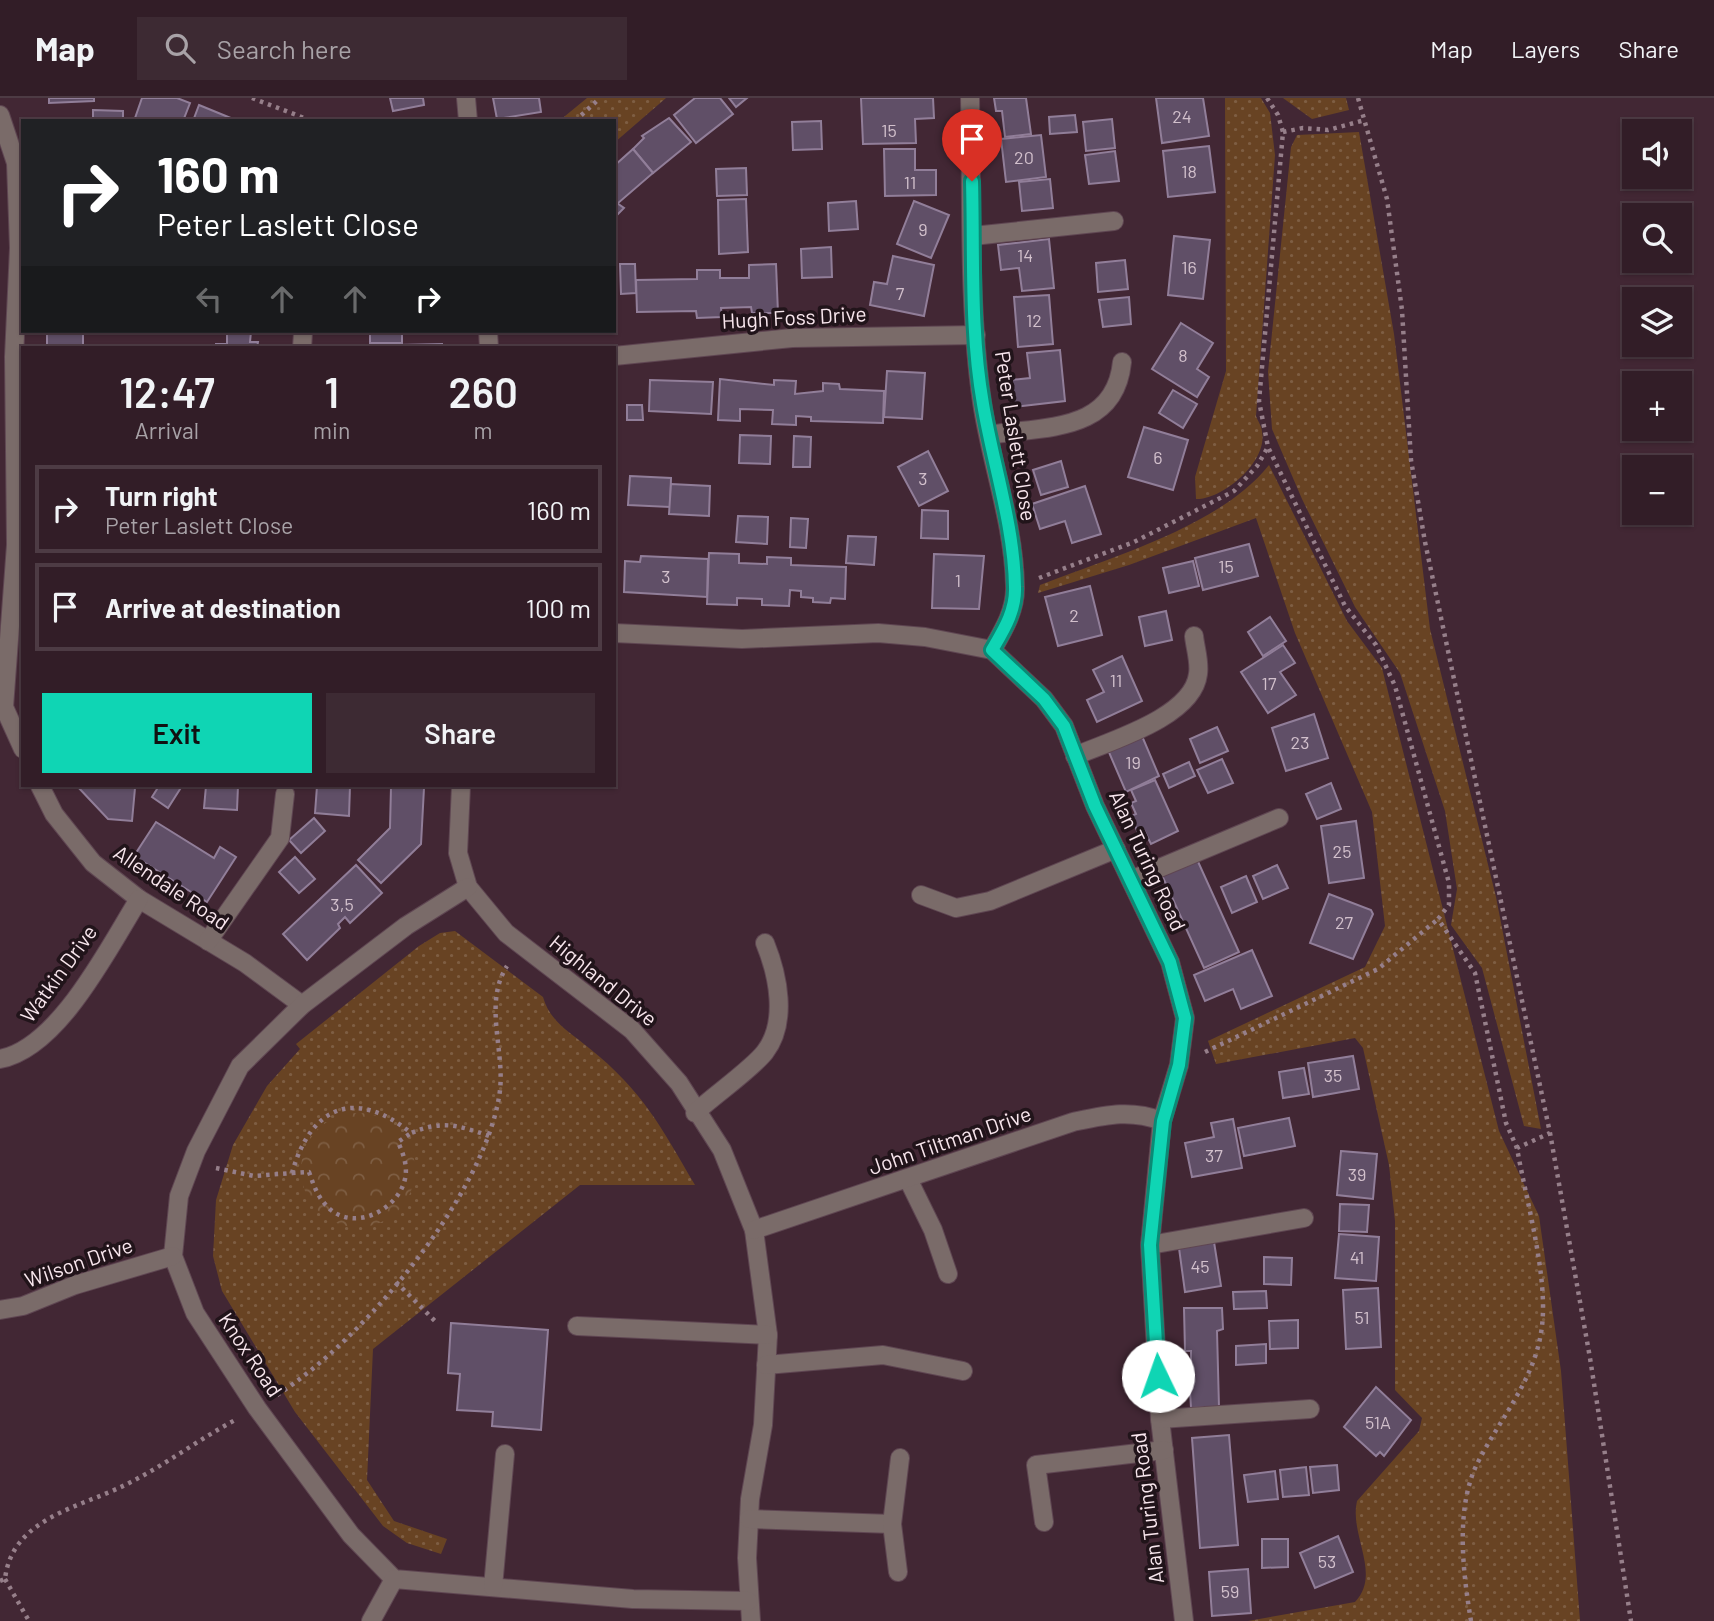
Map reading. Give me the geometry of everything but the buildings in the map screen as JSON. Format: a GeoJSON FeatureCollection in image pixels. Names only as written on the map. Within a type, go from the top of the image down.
{"type":"FeatureCollection","features":[{"type":"Feature","properties":{"kind":"street"},"geometry":{"type":"LineString","coordinates":[[466,98],[468,119]]}},
{"type":"Feature","properties":{"kind":"street","name":"Peter Laslett Close"},"geometry":{"type":"LineString","coordinates":[[970,98],[976,335],[989,435],[1007,523],[1015,586],[1008,623],[992,650]]}},
{"type":"Feature","properties":{"kind":"street"},"geometry":{"type":"LineString","coordinates":[[0,115],[16,163],[8,215],[21,247],[7,357],[20,545],[2,707],[21,745]]}},
{"type":"Feature","properties":{"kind":"street"},"geometry":{"type":"LineString","coordinates":[[973,236],[1114,221]]}},
{"type":"Feature","properties":{"kind":"street","name":"Hugh Foss Drive"},"geometry":{"type":"LineString","coordinates":[[616,356],[792,338],[976,335]]}},
{"type":"Feature","properties":{"kind":"street"},"geometry":{"type":"LineString","coordinates":[[989,435],[1080,420],[1099,412],[1112,399],[1120,383],[1122,362]]}},
{"type":"Feature","properties":{"kind":"street"},"geometry":{"type":"LineString","coordinates":[[616,633],[742,639],[878,633],[925,637],[992,650]]}},
{"type":"Feature","properties":{"kind":"street"},"geometry":{"type":"LineString","coordinates":[[1076,757],[1162,718],[1183,704],[1198,675],[1194,636]]}},
{"type":"Feature","properties":{"kind":"street","name":"Alan Turing Road"},"geometry":{"type":"LineString","coordinates":[[992,650],[1044,699],[1064,726],[1116,849],[1170,962],[1185,1018],[1179,1065],[1163,1121],[1150,1245],[1160,1419],[1184,1621]]}},
{"type":"Feature","properties":{"kind":"street","name":"Allendale Road"},"geometry":{"type":"LineString","coordinates":[[40,787],[54,814],[93,863],[139,899],[208,941],[302,1005]]}},
{"type":"Feature","properties":{"kind":"street","name":"Highland Drive"},"geometry":{"type":"LineString","coordinates":[[461,787],[458,853],[468,887],[506,933],[643,1040],[679,1083],[695,1113],[722,1150],[754,1230],[768,1335],[763,1425],[749,1519],[748,1601],[751,1621]]}},
{"type":"Feature","properties":{"kind":"street"},"geometry":{"type":"LineString","coordinates":[[208,941],[280,838],[285,794]]}},
{"type":"Feature","properties":{"kind":"street"},"geometry":{"type":"LineString","coordinates":[[1131,880],[1279,818]]}},
{"type":"Feature","properties":{"kind":"street"},"geometry":{"type":"LineString","coordinates":[[921,895],[956,908],[990,901],[1116,849]]}},
{"type":"Feature","properties":{"kind":"street","name":"Knox Road"},"geometry":{"type":"LineString","coordinates":[[394,1579],[351,1535],[257,1408],[195,1313],[173,1256],[179,1196],[191,1162],[240,1066],[302,1005],[406,926],[468,887]]}},
{"type":"Feature","properties":{"kind":"street","name":"Watkin Drive"},"geometry":{"type":"LineString","coordinates":[[0,1059],[16,1056],[40,1041],[90,977],[139,899]]}},
{"type":"Feature","properties":{"kind":"street"},"geometry":{"type":"LineString","coordinates":[[695,1113],[765,1052],[779,1024],[774,964],[765,943]]}},
{"type":"Feature","properties":{"kind":"street","name":"John Tiltman Drive"},"geometry":{"type":"LineString","coordinates":[[754,1230],[1073,1122],[1120,1112],[1143,1113],[1163,1121]]}},
{"type":"Feature","properties":{"kind":"street"},"geometry":{"type":"LineString","coordinates":[[908,1179],[933,1230],[948,1274]]}},
{"type":"Feature","properties":{"kind":"street"},"geometry":{"type":"LineString","coordinates":[[1150,1245],[1304,1218]]}},
{"type":"Feature","properties":{"kind":"street","name":"Wilson Drive"},"geometry":{"type":"LineString","coordinates":[[0,1310],[23,1306],[75,1285],[173,1256]]}},
{"type":"Feature","properties":{"kind":"street"},"geometry":{"type":"LineString","coordinates":[[577,1326],[768,1335]]}},
{"type":"Feature","properties":{"kind":"street"},"geometry":{"type":"LineString","coordinates":[[766,1365],[883,1355],[963,1371]]}},
{"type":"Feature","properties":{"kind":"street"},"geometry":{"type":"LineString","coordinates":[[1160,1419],[1310,1409]]}},
{"type":"Feature","properties":{"kind":"street"},"geometry":{"type":"LineString","coordinates":[[1044,1522],[1036,1465],[1164,1450]]}},
{"type":"Feature","properties":{"kind":"street"},"geometry":{"type":"LineString","coordinates":[[493,1587],[505,1454]]}},
{"type":"Feature","properties":{"kind":"street"},"geometry":{"type":"LineString","coordinates":[[898,1572],[892,1524],[900,1458]]}},
{"type":"Feature","properties":{"kind":"street"},"geometry":{"type":"LineString","coordinates":[[749,1519],[892,1524]]}},
{"type":"Feature","properties":{"kind":"street"},"geometry":{"type":"LineString","coordinates":[[371,1621],[394,1579],[633,1599],[748,1601]]}},
{"type":"Feature","properties":{"kind":"path"},"geometry":{"type":"LineString","coordinates":[[252,98],[307,119]]}},
{"type":"Feature","properties":{"kind":"path"},"geometry":{"type":"LineString","coordinates":[[577,119],[600,98]]}},
{"type":"Feature","properties":{"kind":"path"},"geometry":{"type":"LineString","coordinates":[[1179,1065],[1378,969],[1438,919],[1449,905],[1449,883],[1395,686],[1376,645],[1345,606],[1268,447],[1259,401],[1283,132],[1278,115],[1267,98]]}},
{"type":"Feature","properties":{"kind":"path"},"geometry":{"type":"LineString","coordinates":[[1358,98],[1387,199],[1402,310],[1411,460],[1425,542],[1550,1133],[1590,1358],[1630,1621]]}},
{"type":"Feature","properties":{"kind":"path"},"geometry":{"type":"LineString","coordinates":[[1283,132],[1303,128],[1328,130],[1365,120]]}},
{"type":"Feature","properties":{"kind":"path"},"geometry":{"type":"LineString","coordinates":[[1015,586],[1134,542],[1234,491],[1257,466],[1268,447]]}},
{"type":"Feature","properties":{"kind":"path"},"geometry":{"type":"LineString","coordinates":[[1438,919],[1475,973],[1506,1123],[1517,1148],[1543,1291],[1542,1327],[1534,1359],[1517,1401],[1477,1466],[1464,1502],[1471,1621]]}},
{"type":"Feature","properties":{"kind":"path"},"geometry":{"type":"LineString","coordinates":[[29,1621],[2,1580],[17,1544],[67,1507],[125,1486],[303,1378],[354,1330],[417,1258],[453,1205],[481,1157],[489,1136],[500,1093],[496,998],[502,974],[521,944]]}},
{"type":"Feature","properties":{"kind":"path"},"geometry":{"type":"LineString","coordinates":[[292,1173],[304,1142],[317,1125],[340,1108],[370,1107],[392,1118],[411,1133]]}},
{"type":"Feature","properties":{"kind":"path"},"geometry":{"type":"LineString","coordinates":[[191,1162],[254,1176],[309,1172],[317,1194],[332,1211],[349,1217],[365,1217],[383,1210],[400,1190],[405,1165],[398,1142],[411,1133],[432,1124],[459,1125],[489,1136]]}},
{"type":"Feature","properties":{"kind":"path"},"geometry":{"type":"LineString","coordinates":[[1517,1148],[1550,1133]]}},
{"type":"Feature","properties":{"kind":"path"},"geometry":{"type":"LineString","coordinates":[[396,1282],[438,1325]]}},
{"type":"Feature","properties":{"kind":"green space"},"geometry":{"type":"Polygon","coordinates":[[[587,98],[666,98],[616,141],[616,119],[561,119],[587,98]]]}},
{"type":"Feature","properties":{"kind":"green space"},"geometry":{"type":"Polygon","coordinates":[[[1225,98],[1261,98],[1270,113],[1275,155],[1256,416],[1262,430],[1262,444],[1251,467],[1241,477],[1218,493],[1196,499],[1195,477],[1226,371],[1225,98]]]}},
{"type":"Feature","properties":{"kind":"green space"},"geometry":{"type":"Polygon","coordinates":[[[1283,98],[1346,98],[1349,110],[1312,119],[1283,98]]]}},
{"type":"Feature","properties":{"kind":"green space"},"geometry":{"type":"Polygon","coordinates":[[[1359,132],[1394,334],[1430,629],[1496,897],[1541,1129],[1524,1126],[1482,968],[1451,925],[1457,889],[1445,811],[1400,673],[1355,607],[1302,499],[1272,429],[1268,372],[1291,147],[1297,135],[1359,132]]]}},
{"type":"Feature","properties":{"kind":"green space"},"geometry":{"type":"Polygon","coordinates":[[[1269,465],[1347,621],[1382,668],[1499,1131],[1539,1216],[1561,1371],[1580,1621],[1248,1621],[1355,1602],[1363,1591],[1366,1579],[1357,1527],[1357,1501],[1419,1431],[1422,1418],[1395,1390],[1395,1221],[1389,1165],[1363,1048],[1355,1038],[1216,1064],[1208,1041],[1365,967],[1385,926],[1372,812],[1295,633],[1256,518],[1129,565],[1038,593],[1040,585],[1131,551],[1223,506],[1248,487],[1269,465]]]}},
{"type":"Feature","properties":{"kind":"green space"},"geometry":{"type":"Polygon","coordinates":[[[455,931],[543,997],[556,1020],[624,1079],[650,1111],[695,1185],[580,1185],[373,1349],[367,1480],[394,1521],[447,1539],[441,1554],[407,1543],[383,1526],[295,1412],[222,1291],[213,1256],[216,1200],[233,1145],[267,1086],[300,1049],[296,1044],[419,946],[440,933],[455,931]]]}},
{"type":"Feature","properties":{"kind":"green space"},"geometry":{"type":"Polygon","coordinates":[[[358,1113],[380,1118],[398,1130],[410,1148],[415,1170],[410,1192],[398,1210],[380,1222],[358,1227],[336,1222],[318,1210],[306,1192],[301,1170],[306,1148],[318,1130],[336,1118],[358,1113]]]}},
{"type":"Feature","properties":{"kind":"route"},"geometry":{"type":"LineString","coordinates":[[972,181],[976,335],[982,401],[1007,523],[1015,586],[1008,623],[992,650],[1044,699],[1064,726],[1095,806],[1170,962],[1185,1018],[1179,1065],[1163,1121],[1150,1245],[1158,1376]]}}]}
